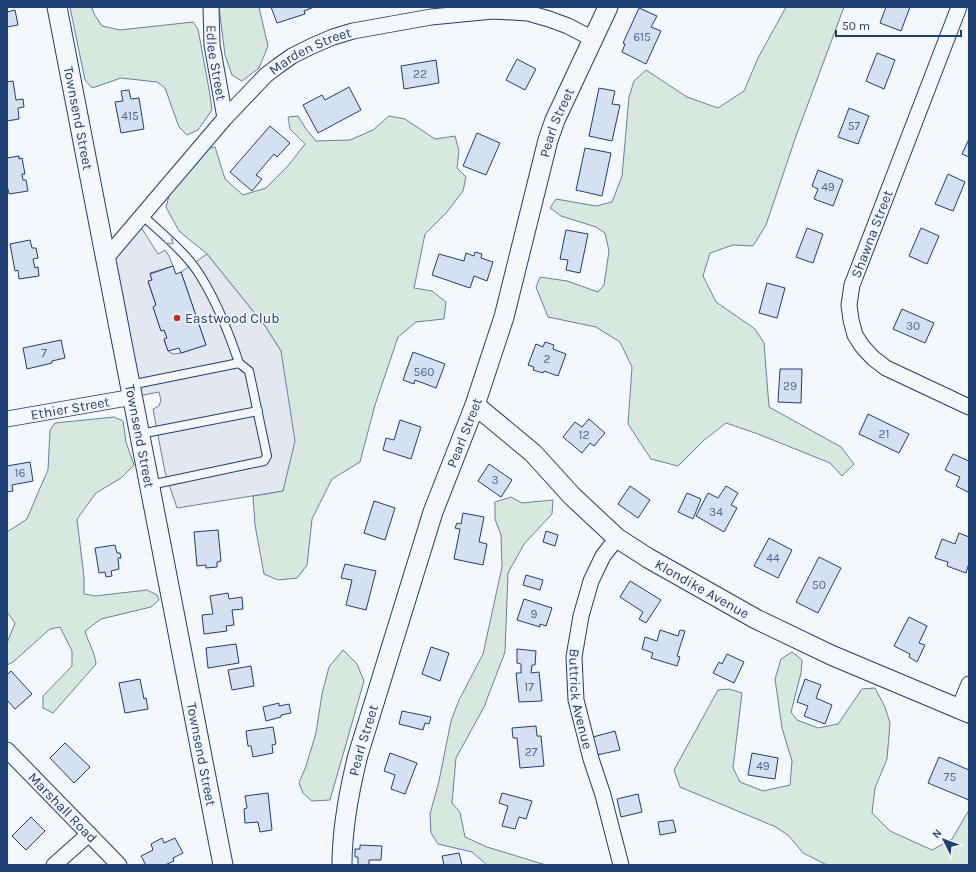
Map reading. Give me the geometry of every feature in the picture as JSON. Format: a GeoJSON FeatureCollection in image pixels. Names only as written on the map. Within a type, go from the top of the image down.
{"type":"FeatureCollection","features":[{"type":"Feature","properties":{"kind":"street","name":"Townsend Street"},"geometry":{"type":"LineString","coordinates":[[57,7],[223,865]]}},
{"type":"Feature","properties":{"kind":"street","name":"Edlee Street"},"geometry":{"type":"LineString","coordinates":[[211,7],[212,45],[225,118]]}},
{"type":"Feature","properties":{"kind":"street","name":"Pearl Street"},"geometry":{"type":"LineString","coordinates":[[342,865],[344,820],[358,755],[433,512],[475,405],[504,317],[548,140],[608,7]]}},
{"type":"Feature","properties":{"kind":"street","name":"Shawna Street"},"geometry":{"type":"LineString","coordinates":[[959,7],[852,285],[849,305],[855,335],[862,346],[873,358],[886,368],[969,407]]}},
{"type":"Feature","properties":{"kind":"street","name":"Marden Street"},"geometry":{"type":"LineString","coordinates":[[106,258],[225,118],[266,75],[292,56],[312,46],[333,37],[353,31],[430,12],[493,11],[528,13],[549,18],[593,39]]}},
{"type":"Feature","properties":{"kind":"street","name":"Ethier Street"},"geometry":{"type":"LineString","coordinates":[[7,419],[132,392]]}},
{"type":"Feature","properties":{"kind":"street","name":"Klondike Avenue"},"geometry":{"type":"LineString","coordinates":[[475,405],[533,453],[572,496],[617,538],[648,558],[756,619],[831,655],[964,711]]}},
{"type":"Feature","properties":{"kind":"street","name":"Buttrick Avenue"},"geometry":{"type":"LineString","coordinates":[[617,538],[603,556],[591,582],[581,616],[574,657],[576,700],[621,865]]}},
{"type":"Feature","properties":{"kind":"street"},"geometry":{"type":"LineString","coordinates":[[964,711],[969,684]]}},
{"type":"Feature","properties":{"kind":"street","name":"Marshall Road"},"geometry":{"type":"LineString","coordinates":[[7,750],[119,865]]}},
{"type":"Feature","properties":{"kind":"street"},"geometry":{"type":"LineString","coordinates":[[54,865],[89,834]]}},
{"type":"Feature","properties":{"kind":"lane"},"geometry":{"type":"LineString","coordinates":[[142,215],[179,250],[201,276],[226,324],[239,363],[249,371],[267,456],[264,461],[150,485]]}},
{"type":"Feature","properties":{"kind":"lane"},"geometry":{"type":"LineString","coordinates":[[132,392],[239,363]]}},
{"type":"Feature","properties":{"kind":"lane"},"geometry":{"type":"LineString","coordinates":[[140,434],[258,411]]}},
{"type":"Feature","properties":{"kind":"shaded area"},"geometry":{"type":"Polygon","coordinates":[[[70,7],[92,7],[94,14],[102,26],[120,30],[193,22],[198,29],[212,110],[198,130],[187,135],[179,127],[165,88],[157,82],[121,78],[92,88],[85,80],[70,7]]]}},
{"type":"Feature","properties":{"kind":"shaded area"},"geometry":{"type":"Polygon","coordinates":[[[219,7],[259,7],[268,46],[259,68],[242,81],[232,75],[225,55],[219,7]]]}},
{"type":"Feature","properties":{"kind":"shaded area"},"geometry":{"type":"Polygon","coordinates":[[[786,7],[844,7],[796,136],[766,225],[753,246],[733,245],[710,253],[703,276],[716,302],[755,329],[764,343],[769,407],[841,447],[854,464],[842,476],[830,463],[758,434],[726,423],[703,441],[678,466],[651,459],[628,424],[632,367],[620,342],[596,327],[548,317],[536,287],[540,277],[567,281],[598,292],[604,285],[609,251],[605,233],[596,227],[561,216],[550,208],[556,199],[596,206],[612,202],[622,176],[629,97],[634,81],[646,70],[687,97],[718,108],[744,91],[758,58],[786,7]]]}},
{"type":"Feature","properties":{"kind":"shaded area"},"geometry":{"type":"Polygon","coordinates":[[[298,116],[316,141],[350,140],[373,130],[389,116],[405,119],[435,139],[455,136],[459,151],[457,168],[466,177],[463,191],[447,212],[425,234],[414,288],[432,291],[446,302],[444,319],[416,322],[398,337],[375,405],[360,462],[332,479],[312,519],[307,565],[297,578],[278,580],[264,574],[255,525],[253,496],[283,491],[281,351],[265,326],[207,254],[179,231],[166,207],[171,189],[205,149],[215,147],[225,179],[243,195],[266,188],[288,166],[305,144],[290,129],[288,117],[298,116]]]}},
{"type":"Feature","properties":{"kind":"shaded area"},"geometry":{"type":"Polygon","coordinates":[[[137,221],[158,254],[165,250],[173,266],[150,273],[152,280],[148,282],[156,305],[153,307],[161,331],[164,330],[167,338],[164,340],[168,351],[173,354],[181,353],[206,345],[181,272],[207,254],[265,326],[281,351],[295,441],[283,491],[177,508],[165,472],[153,409],[159,406],[161,400],[159,392],[133,397],[106,258],[137,221]]]}},
{"type":"Feature","properties":{"kind":"shaded area"},"geometry":{"type":"Polygon","coordinates":[[[114,417],[123,421],[126,442],[134,465],[121,478],[96,493],[77,519],[84,577],[84,594],[95,596],[147,590],[157,595],[159,600],[151,607],[101,619],[85,631],[96,664],[53,713],[43,708],[43,696],[72,666],[72,651],[60,627],[50,629],[13,662],[7,665],[7,643],[15,623],[7,612],[7,532],[27,519],[48,470],[50,430],[55,423],[114,417]]]}},
{"type":"Feature","properties":{"kind":"shaded area"},"geometry":{"type":"Polygon","coordinates":[[[511,497],[522,503],[553,500],[552,514],[524,544],[508,573],[505,652],[484,707],[456,758],[452,803],[460,812],[465,837],[487,847],[546,865],[487,865],[472,852],[438,844],[431,833],[430,814],[439,781],[451,721],[459,700],[483,654],[502,567],[501,535],[495,519],[495,502],[511,497]]]}},
{"type":"Feature","properties":{"kind":"shaded area"},"geometry":{"type":"Polygon","coordinates":[[[343,650],[357,664],[364,681],[330,800],[312,801],[303,793],[299,783],[316,733],[322,694],[329,667],[343,650]]]}},
{"type":"Feature","properties":{"kind":"shaded area"},"geometry":{"type":"Polygon","coordinates":[[[792,652],[802,660],[801,673],[791,712],[797,720],[818,728],[838,724],[862,689],[875,688],[885,707],[890,723],[887,759],[875,788],[872,813],[890,831],[932,850],[952,839],[969,810],[969,865],[827,865],[803,853],[789,836],[776,827],[680,787],[674,770],[718,690],[729,689],[742,693],[733,768],[740,782],[763,791],[790,785],[792,761],[782,728],[775,679],[781,659],[792,652]]]}},
{"type":"Feature","properties":{"kind":"building"},"geometry":{"type":"Polygon","coordinates":[[[271,7],[314,7],[304,11],[305,14],[277,23],[271,7]]]}},
{"type":"Feature","properties":{"kind":"building"},"geometry":{"type":"Polygon","coordinates":[[[886,7],[910,7],[901,31],[880,23],[886,7]]]}},
{"type":"Feature","properties":{"kind":"building"},"geometry":{"type":"Polygon","coordinates":[[[639,8],[657,16],[651,27],[661,31],[646,64],[622,52],[625,44],[623,43],[639,8]]]}},
{"type":"Feature","properties":{"kind":"building"},"geometry":{"type":"Polygon","coordinates":[[[15,10],[18,25],[7,27],[7,12],[15,10]]]}},
{"type":"Feature","properties":{"kind":"building"},"geometry":{"type":"Polygon","coordinates":[[[877,53],[895,60],[884,89],[866,81],[877,53]]]}},
{"type":"Feature","properties":{"kind":"building"},"geometry":{"type":"Polygon","coordinates":[[[517,59],[536,69],[525,90],[506,80],[517,59]]]}},
{"type":"Feature","properties":{"kind":"building"},"geometry":{"type":"Polygon","coordinates":[[[436,60],[439,83],[404,89],[401,66],[436,60]]]}},
{"type":"Feature","properties":{"kind":"building"},"geometry":{"type":"Polygon","coordinates":[[[13,81],[16,100],[23,99],[24,107],[18,108],[19,119],[7,121],[7,82],[13,81]]]}},
{"type":"Feature","properties":{"kind":"building"},"geometry":{"type":"Polygon","coordinates":[[[349,87],[361,110],[318,133],[303,105],[322,95],[325,100],[349,87]]]}},
{"type":"Feature","properties":{"kind":"building"},"geometry":{"type":"Polygon","coordinates":[[[599,88],[615,91],[612,104],[620,105],[612,141],[589,136],[599,88]]]}},
{"type":"Feature","properties":{"kind":"building"},"geometry":{"type":"Polygon","coordinates":[[[129,90],[131,99],[139,98],[144,129],[121,133],[115,102],[123,101],[121,91],[129,90]]]}},
{"type":"Feature","properties":{"kind":"building"},"geometry":{"type":"Polygon","coordinates":[[[849,108],[869,116],[858,144],[838,137],[849,108]]]}},
{"type":"Feature","properties":{"kind":"building"},"geometry":{"type":"Polygon","coordinates":[[[270,126],[290,143],[277,157],[274,154],[256,175],[262,179],[252,191],[230,172],[270,126]]]}},
{"type":"Feature","properties":{"kind":"building"},"geometry":{"type":"Polygon","coordinates":[[[477,133],[500,143],[486,175],[463,166],[477,133]]]}},
{"type":"Feature","properties":{"kind":"building"},"geometry":{"type":"Polygon","coordinates":[[[969,139],[969,157],[962,154],[969,139]]]}},
{"type":"Feature","properties":{"kind":"building"},"geometry":{"type":"Polygon","coordinates":[[[585,148],[611,153],[602,196],[576,190],[585,148]]]}},
{"type":"Feature","properties":{"kind":"building"},"geometry":{"type":"Polygon","coordinates":[[[19,156],[19,159],[22,158],[25,174],[22,174],[23,180],[26,180],[28,191],[9,194],[7,185],[7,158],[19,156]]]}},
{"type":"Feature","properties":{"kind":"building"},"geometry":{"type":"Polygon","coordinates":[[[818,170],[843,180],[833,206],[814,199],[818,189],[812,186],[818,170]]]}},
{"type":"Feature","properties":{"kind":"building"},"geometry":{"type":"Polygon","coordinates":[[[948,174],[965,182],[953,211],[935,204],[948,174]]]}},
{"type":"Feature","properties":{"kind":"building"},"geometry":{"type":"Polygon","coordinates":[[[807,228],[823,234],[813,263],[796,257],[807,228]]]}},
{"type":"Feature","properties":{"kind":"building"},"geometry":{"type":"Polygon","coordinates":[[[921,228],[939,236],[927,264],[909,256],[921,228]]]}},
{"type":"Feature","properties":{"kind":"building"},"geometry":{"type":"Polygon","coordinates":[[[566,230],[588,234],[580,273],[566,270],[568,260],[560,259],[566,230]]]}},
{"type":"Feature","properties":{"kind":"building"},"geometry":{"type":"Polygon","coordinates":[[[30,240],[32,248],[36,248],[38,258],[33,259],[35,268],[38,267],[39,276],[19,279],[18,270],[15,271],[10,244],[30,240]]]}},
{"type":"Feature","properties":{"kind":"building"},"geometry":{"type":"Polygon","coordinates":[[[475,252],[482,254],[481,258],[493,262],[487,281],[474,276],[470,288],[432,275],[439,254],[464,261],[466,253],[474,256],[475,252]]]}},
{"type":"Feature","properties":{"kind":"building","name":"Eastwood Club"},"geometry":{"type":"Polygon","coordinates":[[[173,266],[176,274],[181,272],[206,345],[181,353],[179,348],[168,351],[164,339],[167,338],[164,330],[161,331],[153,307],[156,305],[148,281],[152,280],[150,274],[173,266]]]}},
{"type":"Feature","properties":{"kind":"building"},"geometry":{"type":"Polygon","coordinates":[[[767,283],[785,288],[777,318],[759,313],[767,283]]]}},
{"type":"Feature","properties":{"kind":"building"},"geometry":{"type":"Polygon","coordinates":[[[902,309],[934,323],[925,343],[893,329],[902,309]]]}},
{"type":"Feature","properties":{"kind":"building"},"geometry":{"type":"Polygon","coordinates":[[[61,340],[65,358],[27,369],[23,348],[61,340]]]}},
{"type":"Feature","properties":{"kind":"building"},"geometry":{"type":"Polygon","coordinates":[[[545,342],[554,345],[553,349],[566,354],[558,376],[544,371],[543,373],[533,370],[534,367],[528,365],[536,344],[543,347],[545,342]]]}},
{"type":"Feature","properties":{"kind":"building"},"geometry":{"type":"Polygon","coordinates":[[[413,352],[445,364],[436,388],[415,380],[414,384],[403,380],[413,352]]]}},
{"type":"Feature","properties":{"kind":"building"},"geometry":{"type":"Polygon","coordinates":[[[780,369],[802,369],[801,403],[778,402],[780,369]]]}},
{"type":"Feature","properties":{"kind":"building"},"geometry":{"type":"Polygon","coordinates":[[[868,414],[909,434],[899,453],[859,434],[868,414]]]}},
{"type":"Feature","properties":{"kind":"building"},"geometry":{"type":"Polygon","coordinates":[[[589,419],[605,433],[594,446],[590,443],[582,453],[563,437],[575,422],[582,427],[589,419]]]}},
{"type":"Feature","properties":{"kind":"building"},"geometry":{"type":"Polygon","coordinates":[[[400,420],[421,427],[411,459],[383,450],[386,438],[394,440],[400,420]]]}},
{"type":"Feature","properties":{"kind":"building"},"geometry":{"type":"Polygon","coordinates":[[[953,454],[969,461],[968,492],[956,486],[960,477],[945,470],[953,454]]]}},
{"type":"Feature","properties":{"kind":"building"},"geometry":{"type":"Polygon","coordinates":[[[30,462],[33,481],[12,485],[13,491],[7,492],[7,466],[30,462]]]}},
{"type":"Feature","properties":{"kind":"building"},"geometry":{"type":"Polygon","coordinates":[[[489,464],[512,480],[501,497],[478,481],[489,464]]]}},
{"type":"Feature","properties":{"kind":"building"},"geometry":{"type":"Polygon","coordinates":[[[630,486],[650,500],[638,518],[618,504],[630,486]]]}},
{"type":"Feature","properties":{"kind":"building"},"geometry":{"type":"Polygon","coordinates":[[[726,486],[738,493],[731,505],[737,508],[724,532],[696,516],[708,493],[718,498],[726,486]]]}},
{"type":"Feature","properties":{"kind":"building"},"geometry":{"type":"Polygon","coordinates":[[[687,493],[701,499],[693,519],[678,512],[687,493]]]}},
{"type":"Feature","properties":{"kind":"building"},"geometry":{"type":"Polygon","coordinates":[[[374,501],[395,508],[385,540],[364,533],[374,501]]]}},
{"type":"Feature","properties":{"kind":"building"},"geometry":{"type":"Polygon","coordinates":[[[463,513],[484,517],[479,542],[487,544],[483,565],[454,559],[460,529],[455,528],[457,523],[461,524],[463,513]]]}},
{"type":"Feature","properties":{"kind":"building"},"geometry":{"type":"Polygon","coordinates":[[[218,530],[221,561],[217,562],[217,567],[206,568],[206,565],[197,566],[194,532],[218,530]]]}},
{"type":"Feature","properties":{"kind":"building"},"geometry":{"type":"Polygon","coordinates":[[[546,531],[558,535],[555,546],[543,542],[546,531]]]}},
{"type":"Feature","properties":{"kind":"building"},"geometry":{"type":"Polygon","coordinates":[[[959,533],[969,537],[969,563],[966,573],[947,566],[948,562],[935,558],[942,539],[955,544],[959,533]]]}},
{"type":"Feature","properties":{"kind":"building"},"geometry":{"type":"Polygon","coordinates":[[[769,538],[792,550],[778,578],[754,566],[769,538]]]}},
{"type":"Feature","properties":{"kind":"building"},"geometry":{"type":"Polygon","coordinates":[[[115,545],[117,553],[120,553],[121,558],[118,558],[119,569],[111,571],[112,576],[106,577],[105,572],[99,573],[95,548],[115,545]]]}},
{"type":"Feature","properties":{"kind":"building"},"geometry":{"type":"Polygon","coordinates":[[[819,557],[841,568],[818,613],[796,602],[819,557]]]}},
{"type":"Feature","properties":{"kind":"building"},"geometry":{"type":"Polygon","coordinates":[[[345,564],[376,571],[366,610],[346,605],[352,580],[341,578],[345,564]]]}},
{"type":"Feature","properties":{"kind":"building"},"geometry":{"type":"Polygon","coordinates":[[[526,575],[543,580],[540,590],[523,585],[526,575]]]}},
{"type":"Feature","properties":{"kind":"building"},"geometry":{"type":"Polygon","coordinates":[[[630,581],[661,600],[646,623],[639,619],[643,612],[620,597],[630,581]]]}},
{"type":"Feature","properties":{"kind":"building"},"geometry":{"type":"Polygon","coordinates":[[[228,593],[229,599],[242,597],[243,609],[232,610],[234,625],[226,626],[227,631],[204,634],[202,615],[213,614],[210,596],[228,593]]]}},
{"type":"Feature","properties":{"kind":"building"},"geometry":{"type":"Polygon","coordinates":[[[524,599],[552,608],[546,626],[540,624],[540,627],[517,620],[524,599]]]}},
{"type":"Feature","properties":{"kind":"building"},"geometry":{"type":"Polygon","coordinates":[[[909,617],[927,626],[919,643],[925,645],[917,662],[909,657],[910,654],[894,646],[909,617]]]}},
{"type":"Feature","properties":{"kind":"building"},"geometry":{"type":"Polygon","coordinates":[[[660,630],[678,636],[680,630],[685,631],[677,656],[680,657],[677,666],[651,658],[653,653],[642,649],[645,637],[657,641],[660,630]]]}},
{"type":"Feature","properties":{"kind":"building"},"geometry":{"type":"Polygon","coordinates":[[[236,644],[239,663],[208,668],[206,648],[236,644]]]}},
{"type":"Feature","properties":{"kind":"building"},"geometry":{"type":"Polygon","coordinates":[[[431,647],[449,653],[440,681],[422,674],[431,647]]]}},
{"type":"Feature","properties":{"kind":"building"},"geometry":{"type":"Polygon","coordinates":[[[517,649],[536,651],[535,665],[532,665],[531,673],[539,672],[542,701],[519,702],[516,673],[521,673],[521,664],[517,663],[517,649]]]}},
{"type":"Feature","properties":{"kind":"building"},"geometry":{"type":"Polygon","coordinates":[[[727,654],[744,662],[734,683],[713,673],[719,662],[722,664],[727,654]]]}},
{"type":"Feature","properties":{"kind":"building"},"geometry":{"type":"Polygon","coordinates":[[[251,666],[254,686],[232,690],[228,670],[251,666]]]}},
{"type":"Feature","properties":{"kind":"building"},"geometry":{"type":"Polygon","coordinates":[[[11,671],[32,694],[15,709],[7,700],[7,675],[11,671]]]}},
{"type":"Feature","properties":{"kind":"building"},"geometry":{"type":"Polygon","coordinates":[[[140,679],[144,699],[146,698],[148,709],[125,713],[119,683],[140,679]]]}},
{"type":"Feature","properties":{"kind":"building"},"geometry":{"type":"Polygon","coordinates":[[[805,679],[821,685],[816,698],[832,705],[825,724],[804,716],[808,706],[797,702],[805,679]]]}},
{"type":"Feature","properties":{"kind":"building"},"geometry":{"type":"Polygon","coordinates":[[[279,703],[279,706],[289,704],[291,713],[266,721],[263,707],[279,703]]]}},
{"type":"Feature","properties":{"kind":"building"},"geometry":{"type":"Polygon","coordinates":[[[402,711],[431,717],[429,724],[425,723],[423,730],[399,724],[402,711]]]}},
{"type":"Feature","properties":{"kind":"building"},"geometry":{"type":"Polygon","coordinates":[[[536,726],[537,736],[541,736],[544,766],[520,768],[517,738],[513,738],[512,728],[536,726]]]}},
{"type":"Feature","properties":{"kind":"building"},"geometry":{"type":"Polygon","coordinates":[[[273,727],[276,744],[272,745],[273,753],[253,757],[251,746],[248,746],[246,731],[273,727]]]}},
{"type":"Feature","properties":{"kind":"building"},"geometry":{"type":"Polygon","coordinates":[[[615,731],[620,750],[597,755],[593,737],[615,731]]]}},
{"type":"Feature","properties":{"kind":"building"},"geometry":{"type":"Polygon","coordinates":[[[65,743],[90,767],[74,783],[50,758],[65,743]]]}},
{"type":"Feature","properties":{"kind":"building"},"geometry":{"type":"Polygon","coordinates":[[[390,753],[417,763],[405,794],[391,789],[395,775],[384,771],[390,753]]]}},
{"type":"Feature","properties":{"kind":"building"},"geometry":{"type":"Polygon","coordinates":[[[752,753],[778,758],[775,779],[748,775],[752,753]]]}},
{"type":"Feature","properties":{"kind":"building"},"geometry":{"type":"Polygon","coordinates":[[[939,757],[969,770],[969,800],[928,783],[939,757]]]}},
{"type":"Feature","properties":{"kind":"building"},"geometry":{"type":"Polygon","coordinates":[[[268,793],[272,830],[260,832],[258,822],[245,823],[244,809],[247,808],[245,796],[268,793]]]}},
{"type":"Feature","properties":{"kind":"building"},"geometry":{"type":"Polygon","coordinates":[[[502,793],[532,801],[526,819],[519,817],[515,829],[502,826],[508,806],[499,803],[502,793]]]}},
{"type":"Feature","properties":{"kind":"building"},"geometry":{"type":"Polygon","coordinates":[[[638,794],[642,812],[621,817],[617,799],[638,794]]]}},
{"type":"Feature","properties":{"kind":"building"},"geometry":{"type":"Polygon","coordinates":[[[31,817],[45,831],[26,850],[12,836],[31,817]]]}},
{"type":"Feature","properties":{"kind":"building"},"geometry":{"type":"Polygon","coordinates":[[[673,820],[676,832],[660,835],[658,822],[673,820]]]}},
{"type":"Feature","properties":{"kind":"building"},"geometry":{"type":"Polygon","coordinates":[[[162,838],[164,843],[175,838],[183,853],[173,858],[174,861],[165,865],[146,865],[141,856],[153,850],[151,844],[162,838]]]}},
{"type":"Feature","properties":{"kind":"building"},"geometry":{"type":"Polygon","coordinates":[[[360,845],[382,846],[381,860],[369,860],[369,865],[358,865],[358,857],[355,857],[355,849],[360,849],[360,845]]]}},
{"type":"Feature","properties":{"kind":"building"},"geometry":{"type":"Polygon","coordinates":[[[459,853],[462,865],[444,865],[442,856],[459,853]]]}},
{"type":"Feature","properties":{"kind":"place","name":"Eastwood Club"},"geometry":{"type":"Point","coordinates":[177,318]}}]}
